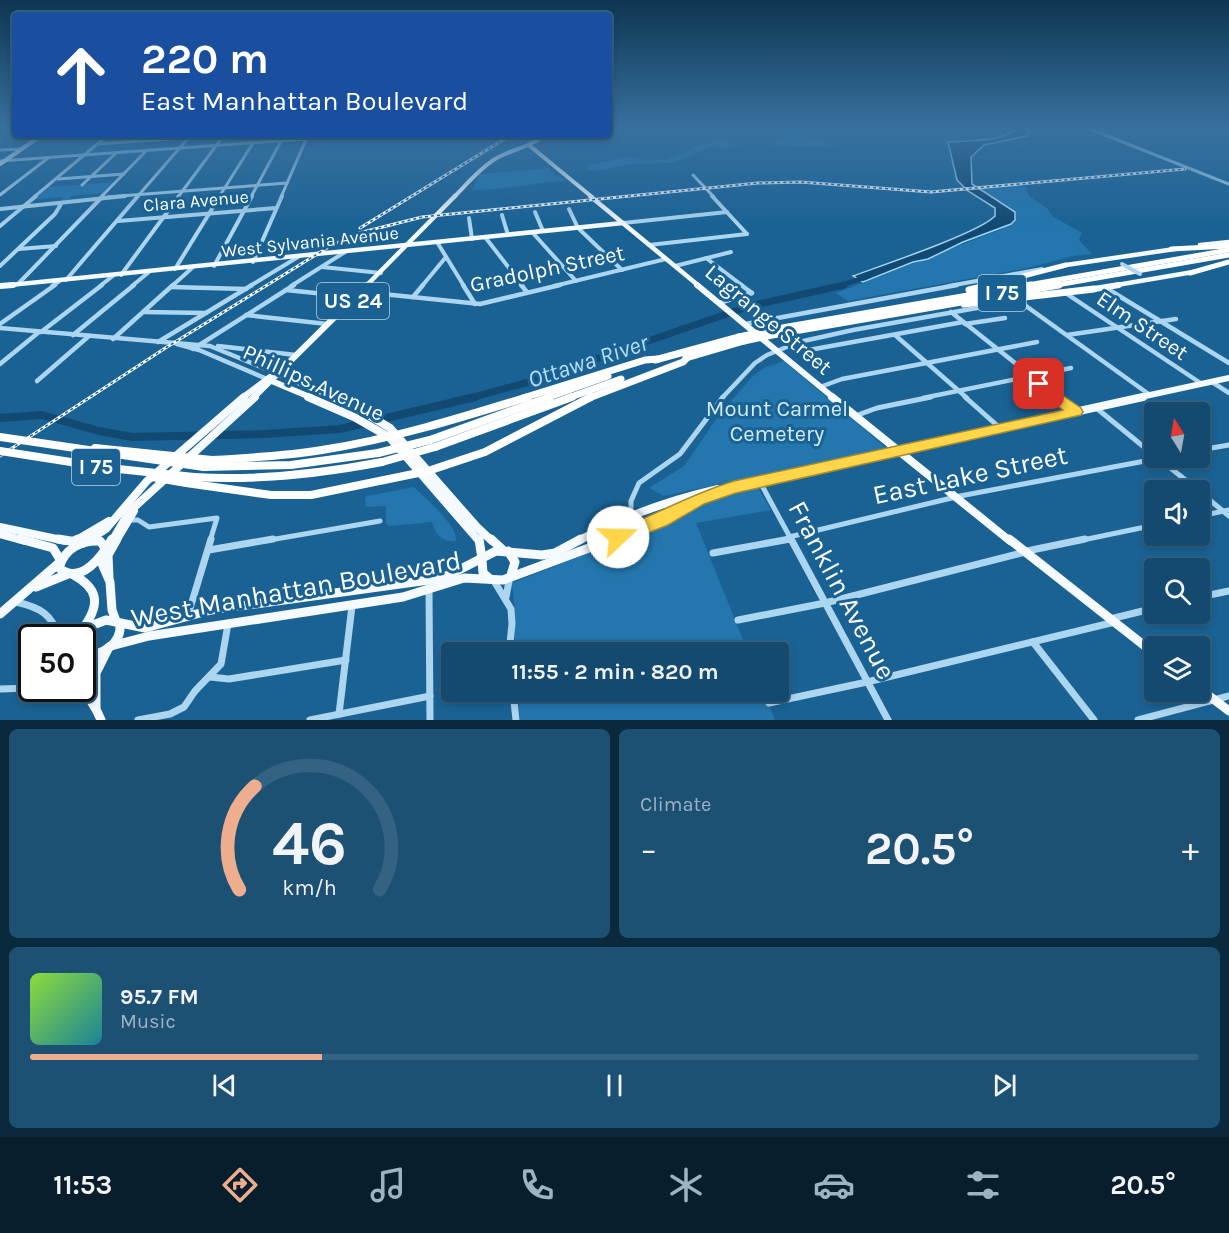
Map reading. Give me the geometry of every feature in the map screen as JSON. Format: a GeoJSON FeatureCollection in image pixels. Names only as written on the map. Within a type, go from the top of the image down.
{"type":"FeatureCollection","features":[{"type":"Feature","properties":{"kind":"highway"},"geometry":{"type":"LineString","coordinates":[[1171,249],[1229,246]]}},
{"type":"Feature","properties":{"kind":"highway","name":"I 75"},"geometry":{"type":"LineString","coordinates":[[432,444],[658,359],[883,309],[1229,246]]}},
{"type":"Feature","properties":{"kind":"highway","name":"I 75"},"geometry":{"type":"LineString","coordinates":[[774,332],[1229,255]]}},
{"type":"Feature","properties":{"kind":"highway"},"geometry":{"type":"LineString","coordinates":[[1190,273],[1229,264]]}},
{"type":"Feature","properties":{"kind":"highway"},"geometry":{"type":"LineString","coordinates":[[883,309],[897,303],[963,291],[1066,265]]}},
{"type":"Feature","properties":{"kind":"highway"},"geometry":{"type":"LineString","coordinates":[[922,308],[1094,289]]}},
{"type":"Feature","properties":{"kind":"highway","name":"I 75"},"geometry":{"type":"LineString","coordinates":[[0,451],[109,468],[194,477],[232,479],[290,476],[380,458],[432,444],[741,339]]}},
{"type":"Feature","properties":{"kind":"highway"},"geometry":{"type":"LineString","coordinates":[[109,468],[186,483],[271,495],[311,495],[424,472],[485,452],[586,398],[683,362],[689,356]]}},
{"type":"Feature","properties":{"kind":"highway"},"geometry":{"type":"LineString","coordinates":[[43,443],[212,460],[244,460],[302,454],[394,435],[645,360],[658,359]]}},
{"type":"Feature","properties":{"kind":"highway","name":"I 75"},"geometry":{"type":"LineString","coordinates":[[0,437],[204,467],[285,466],[380,458]]}},
{"type":"Feature","properties":{"kind":"main road","name":"US 24"},"geometry":{"type":"LineString","coordinates":[[30,590],[71,573],[85,570],[100,559],[123,519],[138,503],[298,356],[486,165],[494,161]]}},
{"type":"Feature","properties":{"kind":"main road","name":"Lagrange Street"},"geometry":{"type":"LineString","coordinates":[[548,161],[898,452],[1144,646]]}},
{"type":"Feature","properties":{"kind":"main road","name":"West Sylvania Avenue"},"geometry":{"type":"LineString","coordinates":[[0,286],[623,223]]}},
{"type":"Feature","properties":{"kind":"main road"},"geometry":{"type":"LineString","coordinates":[[1066,265],[1171,249]]}},
{"type":"Feature","properties":{"kind":"main road"},"geometry":{"type":"LineString","coordinates":[[1094,289],[1190,273]]}},
{"type":"Feature","properties":{"kind":"main road","name":"Phillips Avenue"},"geometry":{"type":"LineString","coordinates":[[278,373],[369,415],[394,435]]}},
{"type":"Feature","properties":{"kind":"main road"},"geometry":{"type":"LineString","coordinates":[[482,560],[490,553],[505,551],[549,554],[561,550],[585,534],[692,494],[898,452],[1229,378]]}},
{"type":"Feature","properties":{"kind":"main road","name":"US 24"},"geometry":{"type":"LineString","coordinates":[[0,614],[30,590],[70,550],[103,532],[147,481],[270,380]]}},
{"type":"Feature","properties":{"kind":"main road","name":"Phillips Avenue"},"geometry":{"type":"LineString","coordinates":[[270,380],[394,435]]}},
{"type":"Feature","properties":{"kind":"main road"},"geometry":{"type":"LineString","coordinates":[[394,435],[478,539],[483,573],[492,580],[557,561],[639,529],[698,499],[734,487]]}},
{"type":"Feature","properties":{"kind":"main road"},"geometry":{"type":"LineString","coordinates":[[424,472],[477,527],[515,558],[516,562],[511,576]]}},
{"type":"Feature","properties":{"kind":"main road"},"geometry":{"type":"LineString","coordinates":[[96,708],[97,668],[120,634],[118,622],[111,609],[108,555],[138,503]]}},
{"type":"Feature","properties":{"kind":"main road"},"geometry":{"type":"LineString","coordinates":[[631,516],[639,529]]}},
{"type":"Feature","properties":{"kind":"main road"},"geometry":{"type":"LineString","coordinates":[[69,542],[86,536],[115,517]]}},
{"type":"Feature","properties":{"kind":"main road"},"geometry":{"type":"LineString","coordinates":[[0,527],[16,528],[69,542],[100,541],[106,549]]}},
{"type":"Feature","properties":{"kind":"main road"},"geometry":{"type":"LineString","coordinates":[[4,534],[53,548],[61,570],[71,573],[90,587],[96,601],[93,615],[87,624]]}},
{"type":"Feature","properties":{"kind":"main road"},"geometry":{"type":"LineString","coordinates":[[585,534],[595,546]]}},
{"type":"Feature","properties":{"kind":"main road"},"geometry":{"type":"LineString","coordinates":[[100,559],[109,578]]}},
{"type":"Feature","properties":{"kind":"main road","name":"West Manhattan Boulevard"},"geometry":{"type":"LineString","coordinates":[[94,624],[106,620],[145,628],[188,615],[429,580],[449,575],[482,560]]}},
{"type":"Feature","properties":{"kind":"main road","name":"West Manhattan Boulevard"},"geometry":{"type":"LineString","coordinates":[[96,654],[110,647],[149,636],[374,602],[429,591],[464,578],[492,580]]}},
{"type":"Feature","properties":{"kind":"main road"},"geometry":{"type":"LineString","coordinates":[[374,602],[381,593],[375,587]]}},
{"type":"Feature","properties":{"kind":"main road"},"geometry":{"type":"LineString","coordinates":[[1210,697],[1229,711]]}},
{"type":"Feature","properties":{"kind":"main road"},"geometry":{"type":"LineString","coordinates":[[90,702],[101,720]]}},
{"type":"Feature","properties":{"kind":"street"},"geometry":{"type":"LineString","coordinates":[[2,162],[18,161]]}},
{"type":"Feature","properties":{"kind":"street"},"geometry":{"type":"LineString","coordinates":[[0,195],[46,161]]}},
{"type":"Feature","properties":{"kind":"street"},"geometry":{"type":"LineString","coordinates":[[0,226],[77,161]]}},
{"type":"Feature","properties":{"kind":"street"},"geometry":{"type":"LineString","coordinates":[[82,184],[108,161]]}},
{"type":"Feature","properties":{"kind":"street"},"geometry":{"type":"LineString","coordinates":[[18,284],[137,161]]}},
{"type":"Feature","properties":{"kind":"street"},"geometry":{"type":"LineString","coordinates":[[0,326],[64,280],[169,161]]}},
{"type":"Feature","properties":{"kind":"street"},"geometry":{"type":"LineString","coordinates":[[0,363],[118,275],[205,161]]}},
{"type":"Feature","properties":{"kind":"street"},"geometry":{"type":"LineString","coordinates":[[175,269],[242,161]]}},
{"type":"Feature","properties":{"kind":"street"},"geometry":{"type":"LineString","coordinates":[[214,266],[270,161]]}},
{"type":"Feature","properties":{"kind":"street"},"geometry":{"type":"LineString","coordinates":[[253,262],[297,161]]}},
{"type":"Feature","properties":{"kind":"street"},"geometry":{"type":"LineString","coordinates":[[1170,161],[1229,184]]}},
{"type":"Feature","properties":{"kind":"street"},"geometry":{"type":"LineString","coordinates":[[56,179],[124,174]]}},
{"type":"Feature","properties":{"kind":"street"},"geometry":{"type":"LineString","coordinates":[[649,245],[747,234],[693,175]]}},
{"type":"Feature","properties":{"kind":"street"},"geometry":{"type":"LineString","coordinates":[[0,209],[140,194],[287,183]]}},
{"type":"Feature","properties":{"kind":"street"},"geometry":{"type":"LineString","coordinates":[[0,266],[55,214],[62,203]]}},
{"type":"Feature","properties":{"kind":"street","name":"Clara Avenue"},"geometry":{"type":"LineString","coordinates":[[117,221],[276,208]]}},
{"type":"Feature","properties":{"kind":"street"},"geometry":{"type":"LineString","coordinates":[[569,209],[578,228],[622,270]]}},
{"type":"Feature","properties":{"kind":"street"},"geometry":{"type":"LineString","coordinates":[[535,212],[543,231]]}},
{"type":"Feature","properties":{"kind":"street"},"geometry":{"type":"LineString","coordinates":[[623,223],[727,212]]}},
{"type":"Feature","properties":{"kind":"street"},"geometry":{"type":"LineString","coordinates":[[502,215],[508,235]]}},
{"type":"Feature","properties":{"kind":"street"},"geometry":{"type":"LineString","coordinates":[[469,218],[472,239]]}},
{"type":"Feature","properties":{"kind":"street"},"geometry":{"type":"LineString","coordinates":[[532,232],[576,281]]}},
{"type":"Feature","properties":{"kind":"street"},"geometry":{"type":"LineString","coordinates":[[485,237],[527,292]]}},
{"type":"Feature","properties":{"kind":"street"},"geometry":{"type":"LineString","coordinates":[[436,242],[476,304]]}},
{"type":"Feature","properties":{"kind":"street"},"geometry":{"type":"LineString","coordinates":[[18,249],[56,246]]}},
{"type":"Feature","properties":{"kind":"street"},"geometry":{"type":"LineString","coordinates":[[194,349],[345,252]]}},
{"type":"Feature","properties":{"kind":"street"},"geometry":{"type":"LineString","coordinates":[[675,266],[731,252]]}},
{"type":"Feature","properties":{"kind":"street"},"geometry":{"type":"LineString","coordinates":[[158,342],[298,257]]}},
{"type":"Feature","properties":{"kind":"street"},"geometry":{"type":"LineString","coordinates":[[413,297],[446,257]]}},
{"type":"Feature","properties":{"kind":"street"},"geometry":{"type":"LineString","coordinates":[[706,258],[752,293],[721,304]]}},
{"type":"Feature","properties":{"kind":"street"},"geometry":{"type":"LineString","coordinates":[[1110,258],[1152,280]]}},
{"type":"Feature","properties":{"kind":"street","name":"Gradolph Street"},"geometry":{"type":"LineString","coordinates":[[363,292],[476,304],[666,259]]}},
{"type":"Feature","properties":{"kind":"street"},"geometry":{"type":"LineString","coordinates":[[742,322],[1066,265]]}},
{"type":"Feature","properties":{"kind":"street"},"geometry":{"type":"LineString","coordinates":[[322,267],[381,273]]}},
{"type":"Feature","properties":{"kind":"street"},"geometry":{"type":"LineString","coordinates":[[114,339],[192,268]]}},
{"type":"Feature","properties":{"kind":"street"},"geometry":{"type":"LineString","coordinates":[[73,335],[149,272]]}},
{"type":"Feature","properties":{"kind":"street"},"geometry":{"type":"LineString","coordinates":[[171,287],[246,289]]}},
{"type":"Feature","properties":{"kind":"street"},"geometry":{"type":"LineString","coordinates":[[1106,288],[1229,363]]}},
{"type":"Feature","properties":{"kind":"street"},"geometry":{"type":"LineString","coordinates":[[631,516],[631,499],[636,485],[649,474],[675,460],[731,385],[756,362],[776,351],[825,336],[951,312],[1094,289]]}},
{"type":"Feature","properties":{"kind":"street"},"geometry":{"type":"LineString","coordinates":[[286,290],[357,297]]}},
{"type":"Feature","properties":{"kind":"street","name":"Elm Street"},"geometry":{"type":"LineString","coordinates":[[1067,294],[1202,384]]}},
{"type":"Feature","properties":{"kind":"street"},"geometry":{"type":"LineString","coordinates":[[1019,301],[1150,395]]}},
{"type":"Feature","properties":{"kind":"street"},"geometry":{"type":"LineString","coordinates":[[144,312],[206,313]]}},
{"type":"Feature","properties":{"kind":"street"},"geometry":{"type":"LineString","coordinates":[[951,312],[1029,377],[1076,412]]}},
{"type":"Feature","properties":{"kind":"street"},"geometry":{"type":"LineString","coordinates":[[246,315],[330,325]]}},
{"type":"Feature","properties":{"kind":"street"},"geometry":{"type":"LineString","coordinates":[[801,342],[809,350],[1005,318]]}},
{"type":"Feature","properties":{"kind":"street"},"geometry":{"type":"LineString","coordinates":[[1067,335],[1176,319]]}},
{"type":"Feature","properties":{"kind":"street","name":"Phillips Avenue"},"geometry":{"type":"LineString","coordinates":[[0,326],[40,332],[200,345],[298,356]]}},
{"type":"Feature","properties":{"kind":"street"},"geometry":{"type":"LineString","coordinates":[[895,335],[1000,428]]}},
{"type":"Feature","properties":{"kind":"street"},"geometry":{"type":"LineString","coordinates":[[38,381],[89,336]]}},
{"type":"Feature","properties":{"kind":"street"},"geometry":{"type":"LineString","coordinates":[[820,387],[840,380],[1037,342]]}},
{"type":"Feature","properties":{"kind":"street","name":"Phillips Avenue"},"geometry":{"type":"LineString","coordinates":[[177,344],[270,380]]}},
{"type":"Feature","properties":{"kind":"street","name":"Phillips Avenue"},"geometry":{"type":"LineString","coordinates":[[210,346],[278,373]]}},
{"type":"Feature","properties":{"kind":"street"},"geometry":{"type":"LineString","coordinates":[[237,366],[262,352]]}},
{"type":"Feature","properties":{"kind":"street"},"geometry":{"type":"LineString","coordinates":[[222,360],[231,354]]}},
{"type":"Feature","properties":{"kind":"street"},"geometry":{"type":"LineString","coordinates":[[855,416],[876,408],[1071,368]]}},
{"type":"Feature","properties":{"kind":"street"},"geometry":{"type":"LineString","coordinates":[[1212,382],[1229,393]]}},
{"type":"Feature","properties":{"kind":"street"},"geometry":{"type":"LineString","coordinates":[[1095,407],[1144,446]]}},
{"type":"Feature","properties":{"kind":"street"},"geometry":{"type":"LineString","coordinates":[[1210,448],[1229,445]]}},
{"type":"Feature","properties":{"kind":"street","name":"East Lake Street"},"geometry":{"type":"LineString","coordinates":[[713,553],[790,538],[955,497],[1144,460]]}},
{"type":"Feature","properties":{"kind":"street"},"geometry":{"type":"LineString","coordinates":[[1171,468],[1186,480]]}},
{"type":"Feature","properties":{"kind":"street","name":"Franklin Avenue"},"geometry":{"type":"LineString","coordinates":[[759,481],[888,720]]}},
{"type":"Feature","properties":{"kind":"street"},"geometry":{"type":"LineString","coordinates":[[1210,499],[1226,510],[1229,516]]}},
{"type":"Feature","properties":{"kind":"street"},"geometry":{"type":"LineString","coordinates":[[1210,514],[1226,510]]}},
{"type":"Feature","properties":{"kind":"street"},"geometry":{"type":"LineString","coordinates":[[129,520],[138,520],[149,527],[217,518],[188,615]]}},
{"type":"Feature","properties":{"kind":"street"},"geometry":{"type":"LineString","coordinates":[[209,550],[381,521]]}},
{"type":"Feature","properties":{"kind":"street"},"geometry":{"type":"LineString","coordinates":[[738,620],[825,603],[1025,552],[1144,527]]}},
{"type":"Feature","properties":{"kind":"street"},"geometry":{"type":"LineString","coordinates":[[0,541],[4,534],[16,528]]}},
{"type":"Feature","properties":{"kind":"street"},"geometry":{"type":"LineString","coordinates":[[506,597],[511,576]]}},
{"type":"Feature","properties":{"kind":"street"},"geometry":{"type":"LineString","coordinates":[[492,580],[506,597],[512,622],[510,642]]}},
{"type":"Feature","properties":{"kind":"street"},"geometry":{"type":"LineString","coordinates":[[429,591],[430,720]]}},
{"type":"Feature","properties":{"kind":"street"},"geometry":{"type":"LineString","coordinates":[[1210,595],[1229,591]]}},
{"type":"Feature","properties":{"kind":"street"},"geometry":{"type":"LineString","coordinates":[[15,601],[38,608],[48,614],[54,624]]}},
{"type":"Feature","properties":{"kind":"street"},"geometry":{"type":"LineString","coordinates":[[339,714],[352,605]]}},
{"type":"Feature","properties":{"kind":"street"},"geometry":{"type":"LineString","coordinates":[[769,703],[1033,642],[1144,611]]}},
{"type":"Feature","properties":{"kind":"street"},"geometry":{"type":"LineString","coordinates":[[138,720],[180,710],[210,677],[223,658],[228,624]]}},
{"type":"Feature","properties":{"kind":"street"},"geometry":{"type":"LineString","coordinates":[[1033,642],[1094,720]]}},
{"type":"Feature","properties":{"kind":"street"},"geometry":{"type":"LineString","coordinates":[[210,677],[229,679],[346,660]]}},
{"type":"Feature","properties":{"kind":"street"},"geometry":{"type":"LineString","coordinates":[[0,689],[18,688]]}},
{"type":"Feature","properties":{"kind":"street"},"geometry":{"type":"LineString","coordinates":[[310,720],[430,696]]}},
{"type":"Feature","properties":{"kind":"street"},"geometry":{"type":"LineString","coordinates":[[1138,720],[1229,696]]}},
{"type":"Feature","properties":{"kind":"street"},"geometry":{"type":"LineString","coordinates":[[514,702],[516,720]]}},
{"type":"Feature","properties":{"kind":"green space"},"geometry":{"type":"Polygon","coordinates":[[[609,161],[678,161],[672,163],[631,164],[595,171],[588,169],[588,165],[609,161]]]}},
{"type":"Feature","properties":{"kind":"green space"},"geometry":{"type":"Polygon","coordinates":[[[549,168],[555,175],[567,180],[472,190],[480,174],[549,168]]]}},
{"type":"Feature","properties":{"kind":"green space"},"geometry":{"type":"Polygon","coordinates":[[[113,182],[102,193],[71,196],[68,201],[60,202],[64,197],[35,199],[49,187],[113,182]]]}},
{"type":"Feature","properties":{"kind":"green space"},"geometry":{"type":"Polygon","coordinates":[[[1025,185],[1029,196],[1048,209],[1052,216],[1082,233],[1079,240],[1092,254],[848,301],[836,293],[1002,229],[1012,212],[1009,207],[980,189],[1025,185]]]}},
{"type":"Feature","properties":{"kind":"green space","name":"Mount Carmel Cemetery"},"geometry":{"type":"Polygon","coordinates":[[[784,361],[886,448],[664,496],[649,488],[684,466],[722,411],[753,376],[764,368],[784,361]]]}},
{"type":"Feature","properties":{"kind":"green space"},"geometry":{"type":"Polygon","coordinates":[[[757,486],[771,510],[696,523],[744,642],[514,642],[515,611],[512,583],[650,529],[698,503],[721,494],[757,486]]]}},
{"type":"Feature","properties":{"kind":"green space"},"geometry":{"type":"Polygon","coordinates":[[[414,487],[452,527],[456,541],[447,541],[440,537],[432,522],[389,526],[386,523],[386,506],[366,507],[365,498],[367,496],[414,487]]]}},
{"type":"Feature","properties":{"kind":"green space"},"geometry":{"type":"Polygon","coordinates":[[[518,702],[767,702],[775,720],[520,720],[518,702]]]}},
{"type":"Feature","properties":{"kind":"shaded area"},"geometry":{"type":"Polygon","coordinates":[[[952,161],[971,161],[972,184],[1015,212],[1015,220],[1011,224],[963,242],[928,259],[913,262],[863,282],[853,276],[950,240],[995,216],[995,208],[968,191],[957,180],[952,161]]]}},
{"type":"Feature","properties":{"kind":"waterway","name":"Ottawa River"},"geometry":{"type":"LineString","coordinates":[[839,286],[866,277]]}},
{"type":"Feature","properties":{"kind":"waterway","name":"Ottawa River"},"geometry":{"type":"LineString","coordinates":[[470,398],[529,382],[750,306],[844,285]]}},
{"type":"Feature","properties":{"kind":"waterway","name":"Ottawa River"},"geometry":{"type":"LineString","coordinates":[[0,418],[42,415],[99,431],[132,437],[265,434],[340,429],[475,397]]}},
{"type":"Feature","properties":{"kind":"railway"},"geometry":{"type":"LineString","coordinates":[[360,228],[469,161]]}},
{"type":"Feature","properties":{"kind":"railway"},"geometry":{"type":"LineString","coordinates":[[330,246],[359,233],[422,217],[758,183],[801,182],[931,192],[1185,169]]}},
{"type":"Feature","properties":{"kind":"railway"},"geometry":{"type":"LineString","coordinates":[[330,246],[335,243]]}},
{"type":"Feature","properties":{"kind":"railway"},"geometry":{"type":"LineString","coordinates":[[0,456],[167,347],[330,246]]}},
{"type":"Feature","properties":{"kind":"route"},"geometry":{"type":"LineString","coordinates":[[618,537],[662,520],[698,499],[734,487],[1076,412],[1039,384]]}}]}
